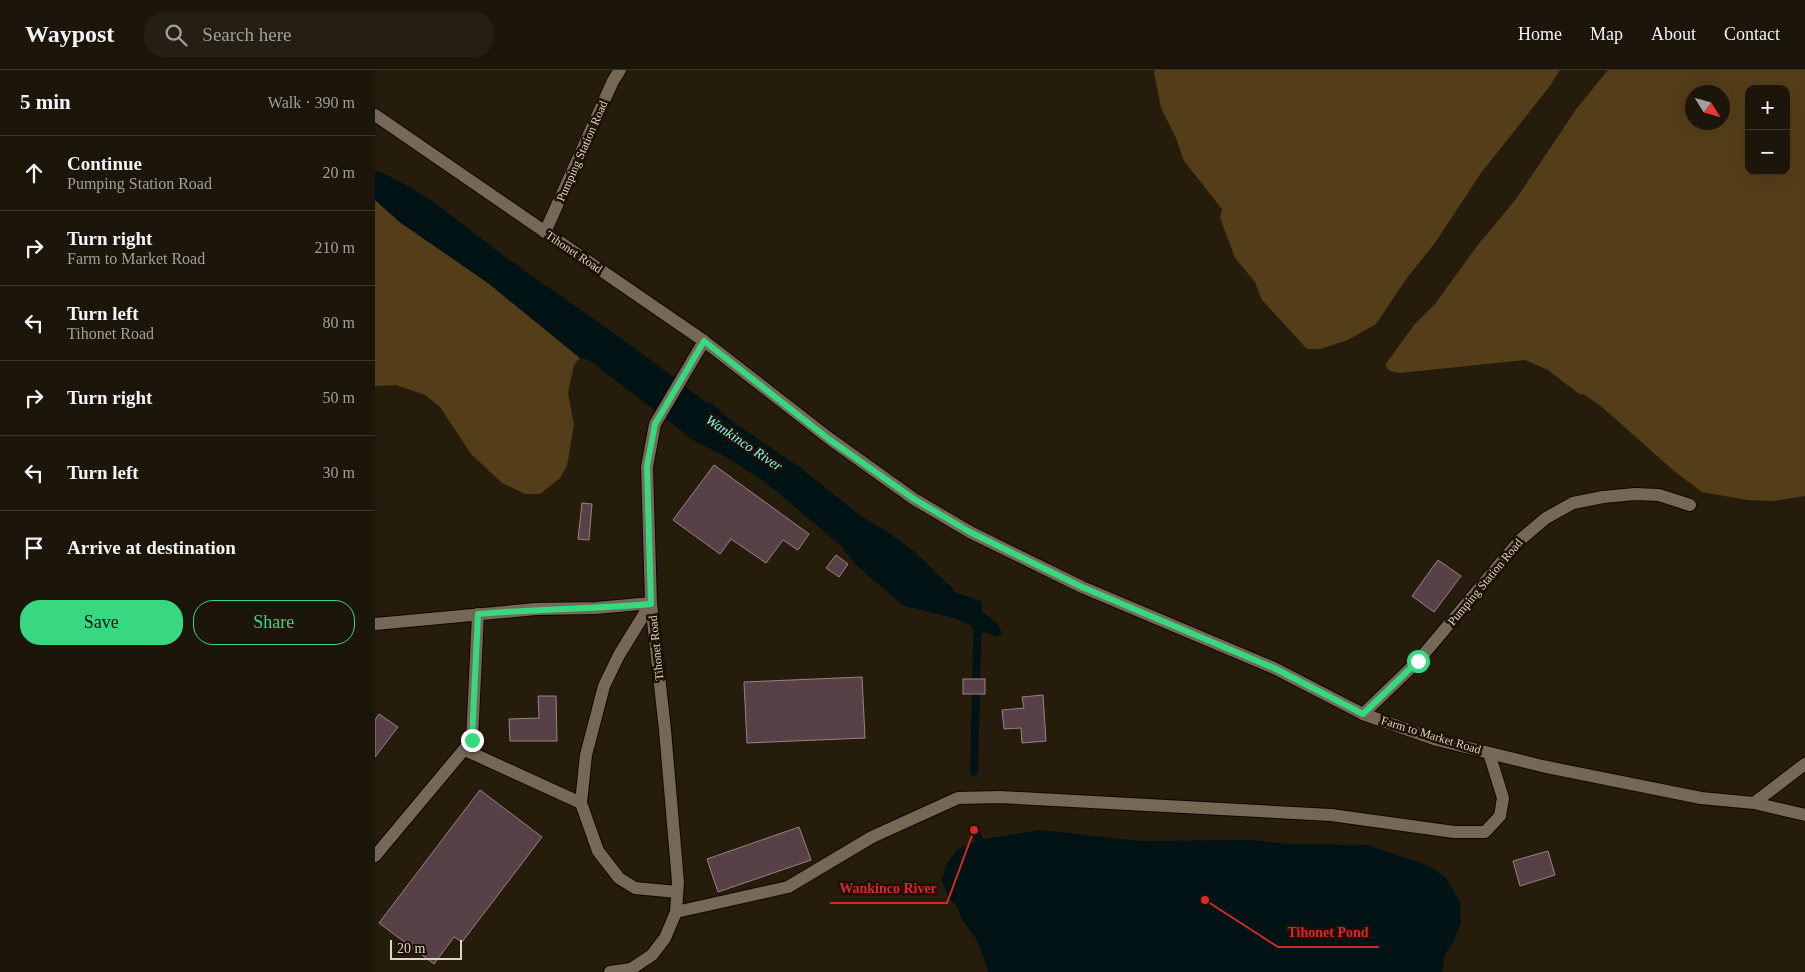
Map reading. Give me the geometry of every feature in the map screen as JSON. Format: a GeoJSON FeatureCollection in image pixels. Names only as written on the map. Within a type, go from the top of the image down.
{"type":"FeatureCollection","features":[{"type":"Feature","properties":{"kind":"street","name":"Pumping Station Road"},"geometry":{"type":"LineString","coordinates":[[545,232],[613,80],[620,70]]}},
{"type":"Feature","properties":{"kind":"street","name":"Tihonet Road"},"geometry":{"type":"LineString","coordinates":[[375,115],[704,341],[655,424],[647,466],[651,604],[665,730],[678,882],[676,912],[665,938],[652,955],[638,968],[610,972]]}},
{"type":"Feature","properties":{"kind":"street","name":"Farm to Market Road"},"geometry":{"type":"LineString","coordinates":[[704,341],[830,440],[914,499],[970,532],[1082,587],[1274,668],[1363,714],[1437,740],[1542,766],[1701,798],[1754,803],[1805,815]]}},
{"type":"Feature","properties":{"kind":"street","name":"Pumping Station Road"},"geometry":{"type":"LineString","coordinates":[[1363,714],[1418,661],[1519,540],[1546,518],[1573,504],[1603,496],[1659,495],[1690,505]]}},
{"type":"Feature","properties":{"kind":"street"},"geometry":{"type":"LineString","coordinates":[[375,624],[535,609],[596,608],[651,604]]}},
{"type":"Feature","properties":{"kind":"street"},"geometry":{"type":"LineString","coordinates":[[651,604],[619,655],[604,686],[586,755],[581,803],[598,851],[619,878],[635,888],[677,892]]}},
{"type":"Feature","properties":{"kind":"street"},"geometry":{"type":"LineString","coordinates":[[375,856],[472,740],[478,614]]}},
{"type":"Feature","properties":{"kind":"street"},"geometry":{"type":"LineString","coordinates":[[465,750],[581,803]]}},
{"type":"Feature","properties":{"kind":"street"},"geometry":{"type":"LineString","coordinates":[[676,912],[788,886],[872,837],[958,798],[1000,797],[1331,815],[1453,832],[1485,832],[1500,816],[1503,798],[1489,753]]}},
{"type":"Feature","properties":{"kind":"street"},"geometry":{"type":"LineString","coordinates":[[1754,803],[1805,764]]}},
{"type":"Feature","properties":{"kind":"shaded area"},"geometry":{"type":"Polygon","coordinates":[[[1155,70],[1560,70],[1550,86],[1481,173],[1435,243],[1407,278],[1376,324],[1348,340],[1320,349],[1307,349],[1262,300],[1255,282],[1235,258],[1220,218],[1222,209],[1184,161],[1176,138],[1161,108],[1155,70]]]}},
{"type":"Feature","properties":{"kind":"shaded area"},"geometry":{"type":"Polygon","coordinates":[[[1608,70],[1805,70],[1805,496],[1773,501],[1747,500],[1702,492],[1674,471],[1602,407],[1585,395],[1579,394],[1548,370],[1525,360],[1400,373],[1390,371],[1385,365],[1414,325],[1435,304],[1477,246],[1516,199],[1577,108],[1608,70]]]}},
{"type":"Feature","properties":{"kind":"shaded area"},"geometry":{"type":"Polygon","coordinates":[[[375,200],[401,223],[488,283],[580,358],[574,365],[568,393],[574,425],[567,466],[560,478],[540,494],[525,494],[502,483],[471,454],[440,407],[425,395],[396,385],[375,386],[375,200]]]}},
{"type":"Feature","properties":{"kind":"water"},"geometry":{"type":"Polygon","coordinates":[[[375,170],[413,189],[447,212],[497,251],[635,348],[705,402],[711,403],[733,422],[802,469],[862,517],[885,530],[916,553],[953,589],[956,595],[963,600],[967,600],[998,624],[1002,634],[995,637],[988,633],[979,633],[970,625],[954,618],[904,606],[856,565],[841,546],[764,481],[721,454],[693,440],[589,360],[580,358],[488,283],[401,223],[375,200],[375,170]]]}},
{"type":"Feature","properties":{"kind":"water"},"geometry":{"type":"Polygon","coordinates":[[[1040,830],[1140,841],[1250,840],[1289,844],[1367,845],[1429,866],[1446,878],[1460,902],[1461,922],[1453,943],[1445,954],[1442,972],[988,972],[977,940],[963,921],[957,906],[949,899],[942,880],[946,865],[957,850],[979,840],[1040,830]]]}},
{"type":"Feature","properties":{"kind":"building"},"geometry":{"type":"Polygon","coordinates":[[[714,465],[809,534],[798,550],[783,540],[766,563],[731,539],[720,554],[673,520],[714,465]]]}},
{"type":"Feature","properties":{"kind":"building"},"geometry":{"type":"Polygon","coordinates":[[[582,503],[592,504],[589,540],[578,539],[582,503]]]}},
{"type":"Feature","properties":{"kind":"building"},"geometry":{"type":"Polygon","coordinates":[[[836,555],[848,564],[839,577],[826,568],[836,555]]]}},
{"type":"Feature","properties":{"kind":"building"},"geometry":{"type":"Polygon","coordinates":[[[1438,560],[1461,576],[1434,612],[1412,596],[1438,560]]]}},
{"type":"Feature","properties":{"kind":"building"},"geometry":{"type":"Polygon","coordinates":[[[862,677],[865,738],[747,743],[744,682],[862,677]]]}},
{"type":"Feature","properties":{"kind":"building"},"geometry":{"type":"Polygon","coordinates":[[[963,679],[985,679],[985,694],[963,694],[963,679]]]}},
{"type":"Feature","properties":{"kind":"building"},"geometry":{"type":"Polygon","coordinates":[[[1043,695],[1046,741],[1022,743],[1021,728],[1004,729],[1002,710],[1024,708],[1022,697],[1043,695]]]}},
{"type":"Feature","properties":{"kind":"building"},"geometry":{"type":"Polygon","coordinates":[[[538,696],[556,696],[557,741],[510,741],[509,719],[539,718],[538,696]]]}},
{"type":"Feature","properties":{"kind":"building"},"geometry":{"type":"Polygon","coordinates":[[[379,714],[398,727],[375,757],[375,720],[379,714]]]}},
{"type":"Feature","properties":{"kind":"building"},"geometry":{"type":"Polygon","coordinates":[[[480,790],[542,837],[462,942],[454,937],[434,964],[379,923],[480,790]]]}},
{"type":"Feature","properties":{"kind":"building"},"geometry":{"type":"Polygon","coordinates":[[[799,827],[811,860],[718,892],[707,859],[799,827]]]}},
{"type":"Feature","properties":{"kind":"building"},"geometry":{"type":"Polygon","coordinates":[[[1548,851],[1555,875],[1520,886],[1513,861],[1548,851]]]}},
{"type":"Feature","properties":{"kind":"waterway","name":"Wankinco River"},"geometry":{"type":"LineString","coordinates":[[950,595],[978,604],[974,772]]}},
{"type":"Feature","properties":{"kind":"waterway","name":"Wankinco River"},"geometry":{"type":"LineString","coordinates":[[974,830],[985,849]]}},
{"type":"Feature","properties":{"kind":"place","name":"Wankinco River"},"geometry":{"type":"Point","coordinates":[974,830]}},
{"type":"Feature","properties":{"kind":"place","name":"Tihonet Pond"},"geometry":{"type":"Point","coordinates":[1205,900]}},
{"type":"Feature","properties":{"kind":"route"},"geometry":{"type":"LineString","coordinates":[[472,740],[478,614],[535,609],[596,608],[651,604],[647,466],[655,424],[704,341],[830,440],[914,499],[970,532],[1082,587],[1274,668],[1363,714],[1418,661]]}}]}
